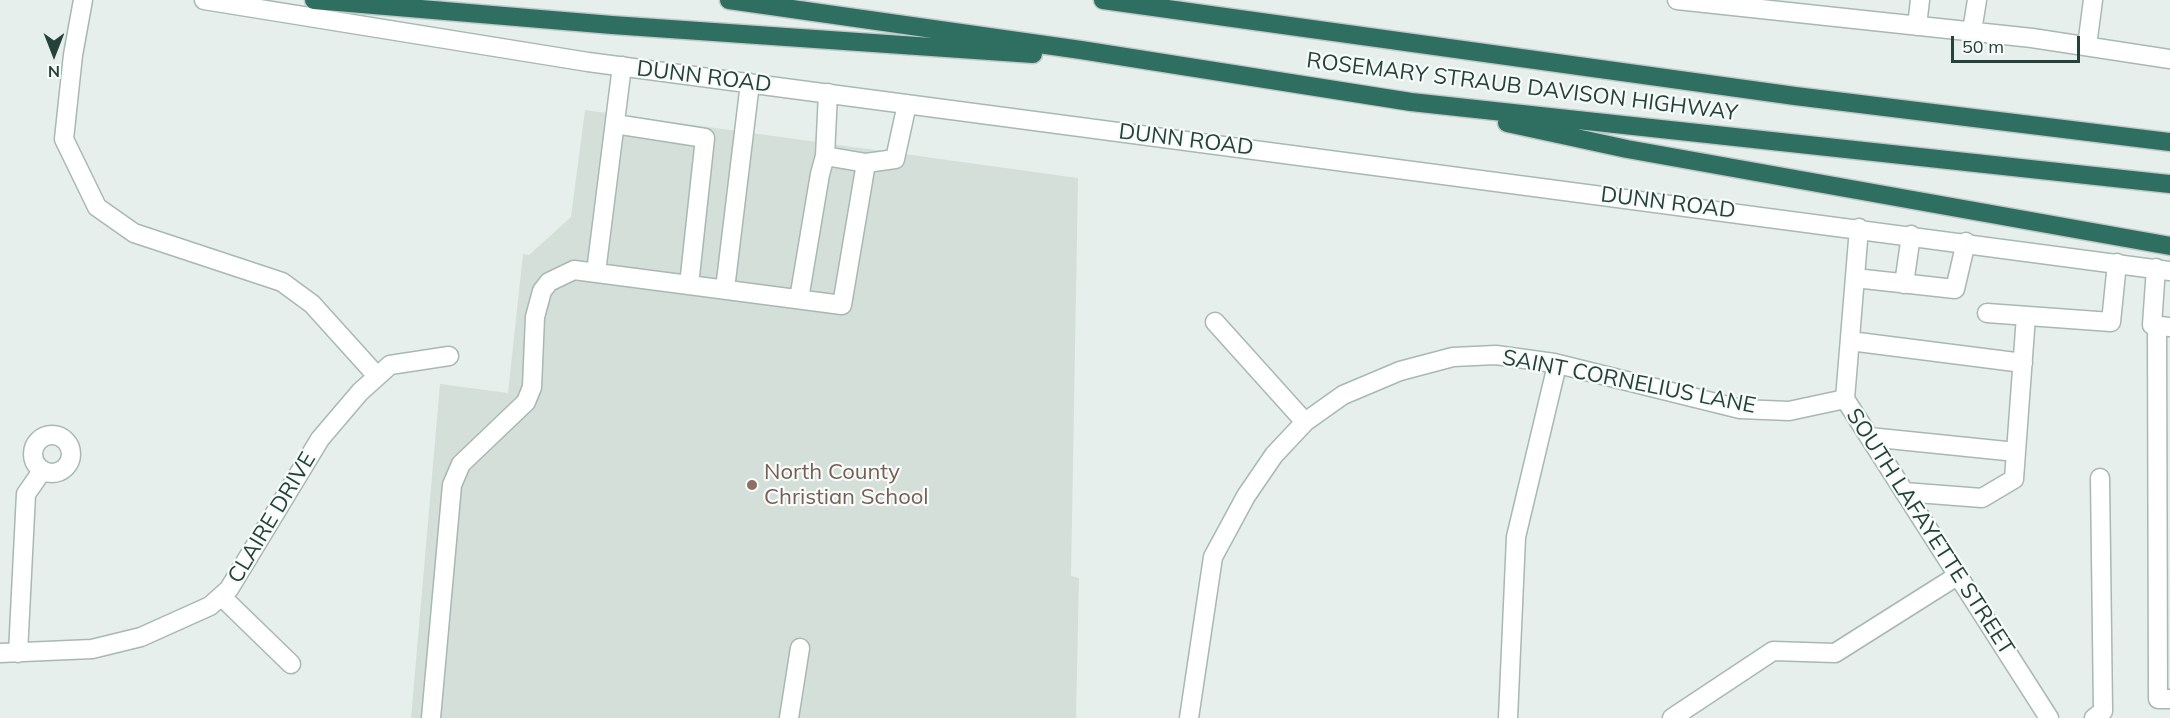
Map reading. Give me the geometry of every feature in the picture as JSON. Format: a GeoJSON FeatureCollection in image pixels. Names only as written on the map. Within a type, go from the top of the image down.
{"type":"FeatureCollection","features":[{"type":"Feature","properties":{"kind":"highway"},"geometry":{"type":"LineString","coordinates":[[314,0],[612,25],[1026,54],[1081,50]]}},
{"type":"Feature","properties":{"kind":"highway","name":"ROSEMARY STRAUB DAVISON HIGHWAY"},"geometry":{"type":"LineString","coordinates":[[729,0],[1081,50],[1411,102],[2170,184]]}},
{"type":"Feature","properties":{"kind":"highway","name":"ROSEMARY STRAUB DAVISON HIGHWAY"},"geometry":{"type":"LineString","coordinates":[[1103,0],[1795,96],[2170,142]]}},
{"type":"Feature","properties":{"kind":"highway"},"geometry":{"type":"LineString","coordinates":[[1120,0],[1147,5]]}},
{"type":"Feature","properties":{"kind":"highway"},"geometry":{"type":"LineString","coordinates":[[1411,102],[1627,148],[2170,246]]}},
{"type":"Feature","properties":{"kind":"street"},"geometry":{"type":"LineString","coordinates":[[83,0],[73,55],[64,138],[97,207],[134,233],[282,282],[312,304],[378,376]]}},
{"type":"Feature","properties":{"kind":"street","name":"DUNN ROAD"},"geometry":{"type":"LineString","coordinates":[[204,0],[622,66],[2163,269]]}},
{"type":"Feature","properties":{"kind":"street"},"geometry":{"type":"LineString","coordinates":[[1677,0],[1972,32],[2170,58]]}},
{"type":"Feature","properties":{"kind":"street"},"geometry":{"type":"LineString","coordinates":[[1917,26],[1920,0]]}},
{"type":"Feature","properties":{"kind":"street"},"geometry":{"type":"LineString","coordinates":[[1972,32],[1977,0]]}},
{"type":"Feature","properties":{"kind":"street"},"geometry":{"type":"LineString","coordinates":[[2087,46],[2093,0]]}},
{"type":"Feature","properties":{"kind":"street"},"geometry":{"type":"LineString","coordinates":[[596,273],[622,66]]}},
{"type":"Feature","properties":{"kind":"street"},"geometry":{"type":"LineString","coordinates":[[725,289],[750,83]]}},
{"type":"Feature","properties":{"kind":"street"},"geometry":{"type":"LineString","coordinates":[[799,299],[825,156],[828,93]]}},
{"type":"Feature","properties":{"kind":"street"},"geometry":{"type":"LineString","coordinates":[[825,156],[866,163],[895,159],[907,104]]}},
{"type":"Feature","properties":{"kind":"street"},"geometry":{"type":"LineString","coordinates":[[615,124],[705,138],[688,285]]}},
{"type":"Feature","properties":{"kind":"street"},"geometry":{"type":"LineString","coordinates":[[431,718],[452,484],[461,464],[526,402],[532,387],[535,317],[542,291],[549,282],[574,270],[842,305],[866,163]]}},
{"type":"Feature","properties":{"kind":"street","name":"SOUTH LAFAYETTE STREET"},"geometry":{"type":"LineString","coordinates":[[1859,228],[1845,399],[2049,718]]}},
{"type":"Feature","properties":{"kind":"street"},"geometry":{"type":"LineString","coordinates":[[1904,284],[1911,235]]}},
{"type":"Feature","properties":{"kind":"street"},"geometry":{"type":"LineString","coordinates":[[1855,278],[1955,289],[1966,242]]}},
{"type":"Feature","properties":{"kind":"street"},"geometry":{"type":"LineString","coordinates":[[1987,313],[2111,322],[2117,263]]}},
{"type":"Feature","properties":{"kind":"street"},"geometry":{"type":"LineString","coordinates":[[2163,269],[2152,325],[2164,326],[2158,699],[2170,699]]}},
{"type":"Feature","properties":{"kind":"street"},"geometry":{"type":"LineString","coordinates":[[1904,492],[1982,498],[2014,479],[2026,316]]}},
{"type":"Feature","properties":{"kind":"street"},"geometry":{"type":"LineString","coordinates":[[1215,322],[1305,422]]}},
{"type":"Feature","properties":{"kind":"street"},"geometry":{"type":"LineString","coordinates":[[1850,341],[2023,363]]}},
{"type":"Feature","properties":{"kind":"street","name":"SAINT CORNELIUS LANE"},"geometry":{"type":"LineString","coordinates":[[1189,718],[1213,557],[1246,496],[1274,455],[1305,422],[1342,395],[1400,371],[1453,357],[1496,355],[1557,365],[1740,409],[1789,411],[1845,399]]}},
{"type":"Feature","properties":{"kind":"street","name":"CLAIRE DRIVE"},"geometry":{"type":"LineString","coordinates":[[9,653],[92,649],[141,637],[210,606],[229,589],[320,439],[360,392],[390,365],[449,356]]}},
{"type":"Feature","properties":{"kind":"street"},"geometry":{"type":"LineString","coordinates":[[1508,718],[1516,537],[1557,365]]}},
{"type":"Feature","properties":{"kind":"street"},"geometry":{"type":"LineString","coordinates":[[1869,437],[2016,452]]}},
{"type":"Feature","properties":{"kind":"street"},"geometry":{"type":"LineString","coordinates":[[9,653],[26,494],[42,471]]}},
{"type":"Feature","properties":{"kind":"street"},"geometry":{"type":"LineString","coordinates":[[2094,718],[2103,711],[2100,478]]}},
{"type":"Feature","properties":{"kind":"street"},"geometry":{"type":"LineString","coordinates":[[1672,718],[1773,651],[1834,654],[1957,576]]}},
{"type":"Feature","properties":{"kind":"street"},"geometry":{"type":"LineString","coordinates":[[221,596],[291,664]]}},
{"type":"Feature","properties":{"kind":"street"},"geometry":{"type":"LineString","coordinates":[[789,718],[800,648]]}},
{"type":"Feature","properties":{"kind":"shaded area","name":"North County Christian School"},"geometry":{"type":"Polygon","coordinates":[[[585,110],[1078,178],[1071,576],[1079,578],[1076,718],[411,718],[440,384],[508,393],[523,254],[529,255],[571,217],[585,110]]]}},
{"type":"Feature","properties":{"kind":"place","name":"North County Christian School"},"geometry":{"type":"Point","coordinates":[752,485]}}]}
